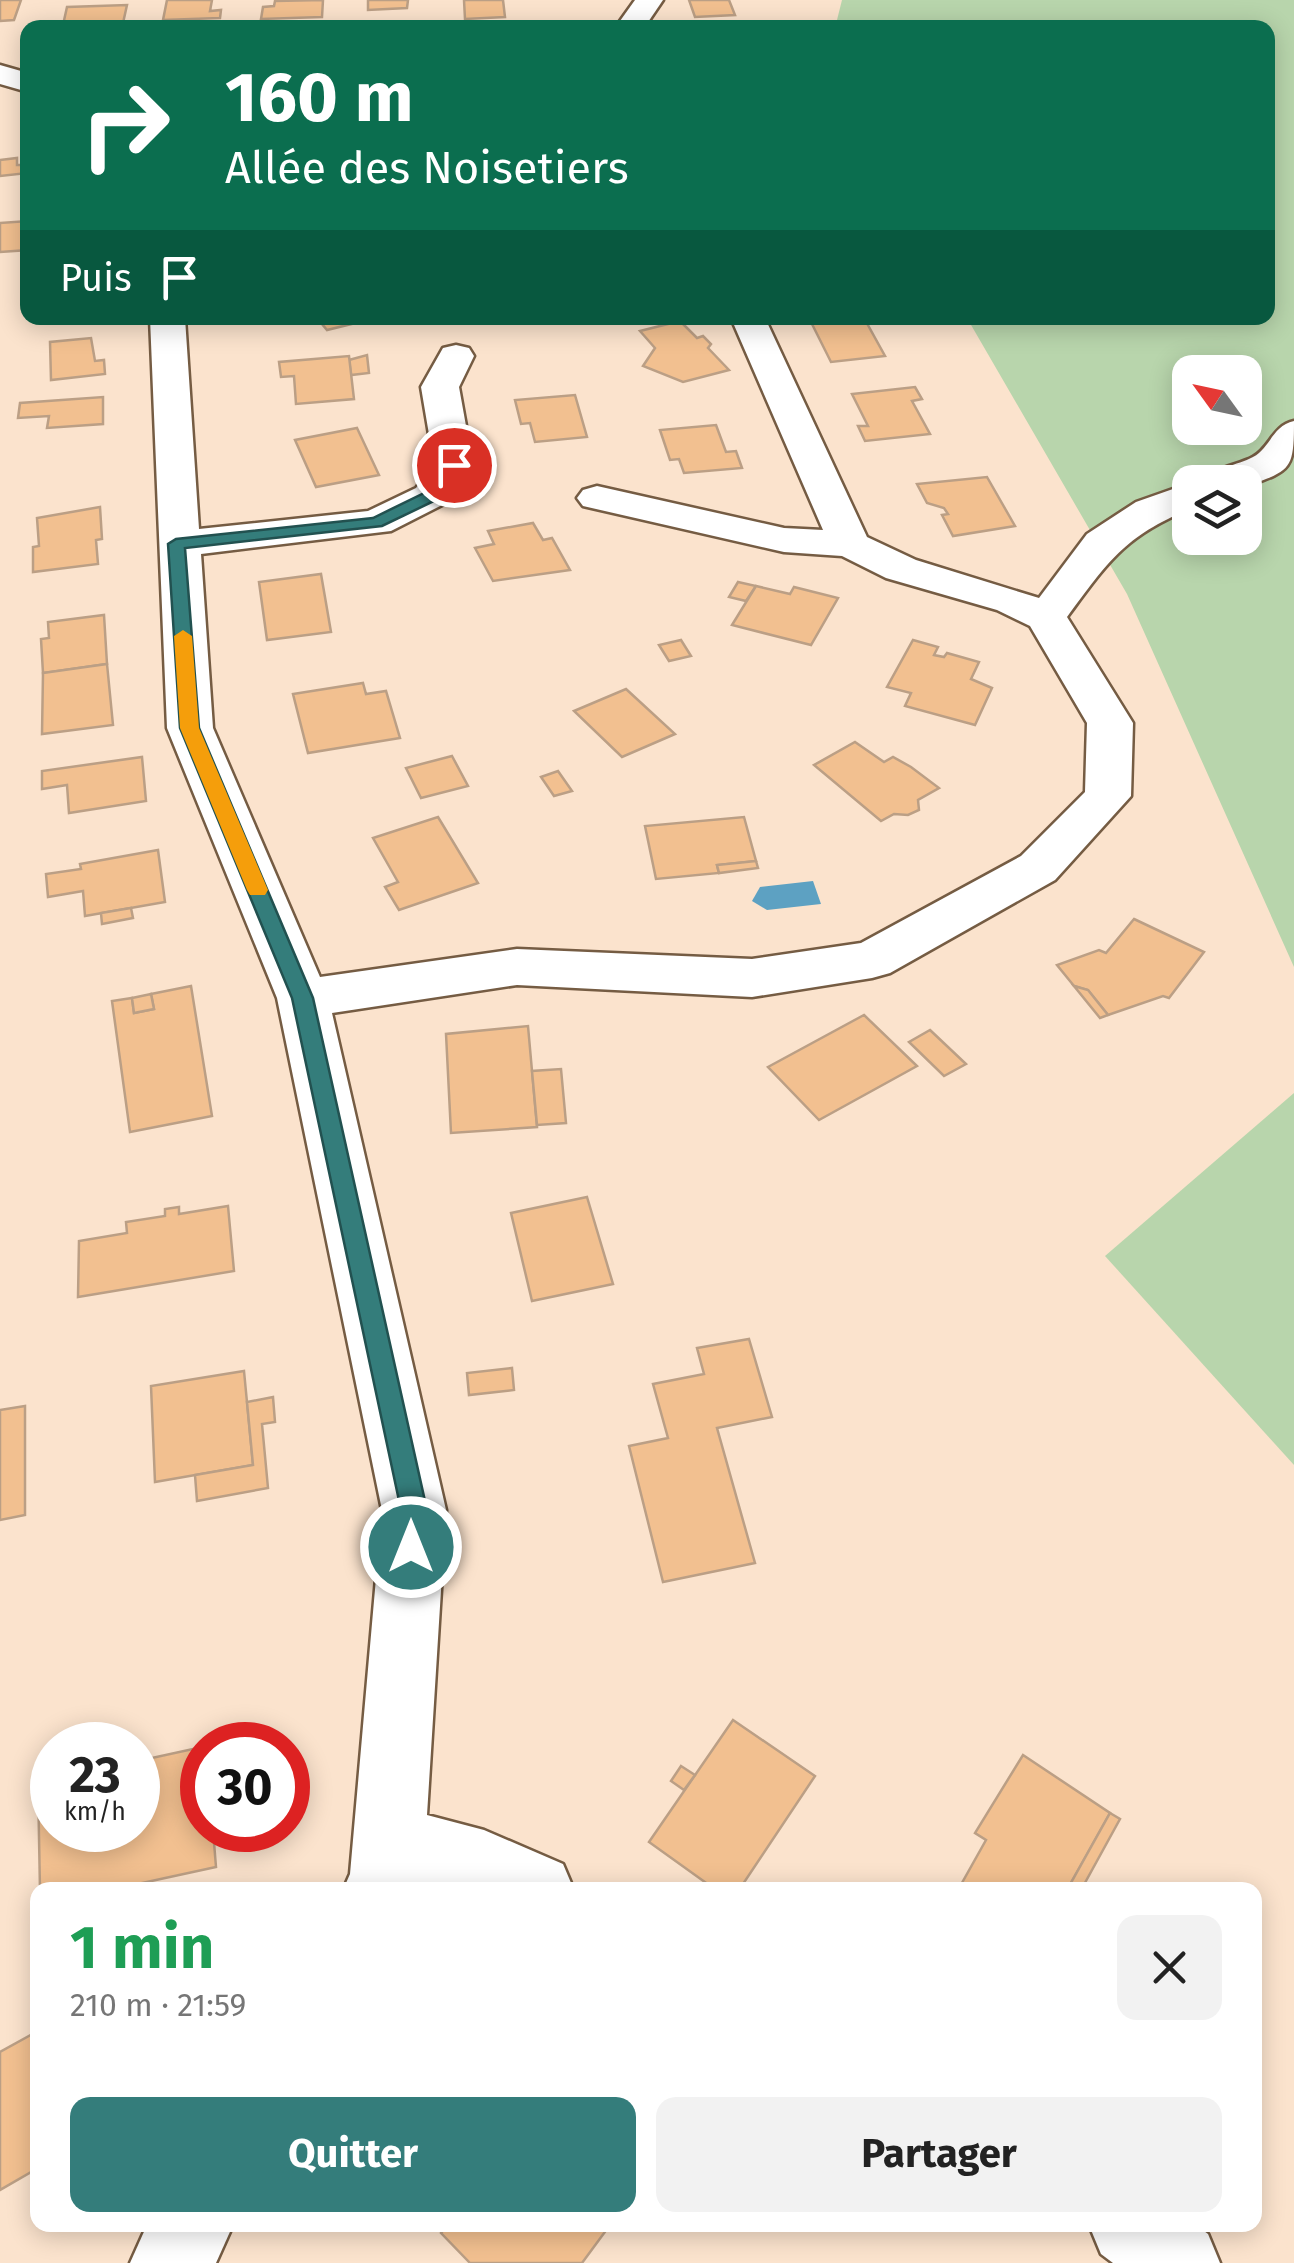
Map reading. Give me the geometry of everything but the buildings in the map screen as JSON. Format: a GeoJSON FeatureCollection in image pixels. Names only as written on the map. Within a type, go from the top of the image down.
{"type":"FeatureCollection","features":[{"type":"Feature","properties":{"kind":"street"},"geometry":{"type":"LineString","coordinates":[[167,325],[176,544],[190,728],[303,998],[414,1510],[384,1866],[484,1866],[519,1882]]}},
{"type":"Feature","properties":{"kind":"street"},"geometry":{"type":"LineString","coordinates":[[751,325],[850,544]]}},
{"type":"Feature","properties":{"kind":"street"},"geometry":{"type":"LineString","coordinates":[[176,544],[376,522],[430,496],[454,465],[440,387],[456,356]]}},
{"type":"Feature","properties":{"kind":"street"},"geometry":{"type":"LineString","coordinates":[[1262,467],[1271,464],[1294,432]]}},
{"type":"Feature","properties":{"kind":"street"},"geometry":{"type":"LineString","coordinates":[[303,998],[517,967],[752,978],[872,960],[1038,868],[1108,796],[1110,723],[1046,617],[1012,601],[901,570],[850,544],[784,540],[598,498]]}},
{"type":"Feature","properties":{"kind":"street"},"geometry":{"type":"LineString","coordinates":[[1046,617],[1100,543],[1150,510],[1172,502]]}},
{"type":"Feature","properties":{"kind":"street"},"geometry":{"type":"LineString","coordinates":[[170,2263],[188,2232]]}},
{"type":"Feature","properties":{"kind":"street"},"geometry":{"type":"LineString","coordinates":[[1139,2232],[1180,2263]]}},
{"type":"Feature","properties":{"kind":"green space"},"geometry":{"type":"Polygon","coordinates":[[[842,0],[1294,0],[1294,967],[1127,594],[971,325],[1275,325],[1275,20],[837,20],[842,0]]]}},
{"type":"Feature","properties":{"kind":"green space"},"geometry":{"type":"Polygon","coordinates":[[[1294,1093],[1294,1465],[1105,1256],[1294,1093]]]}},
{"type":"Feature","properties":{"kind":"water"},"geometry":{"type":"Polygon","coordinates":[[[813,881],[821,904],[767,910],[752,901],[760,887],[813,881]]]}},
{"type":"Feature","properties":{"kind":"slow traffic"},"geometry":{"type":"LineString","coordinates":[[183,636],[190,728],[258,890]]}},
{"type":"Feature","properties":{"kind":"route"},"geometry":{"type":"LineString","coordinates":[[411,1547],[414,1510],[303,998],[190,728],[176,544],[376,522],[430,496],[454,465]]}}]}
